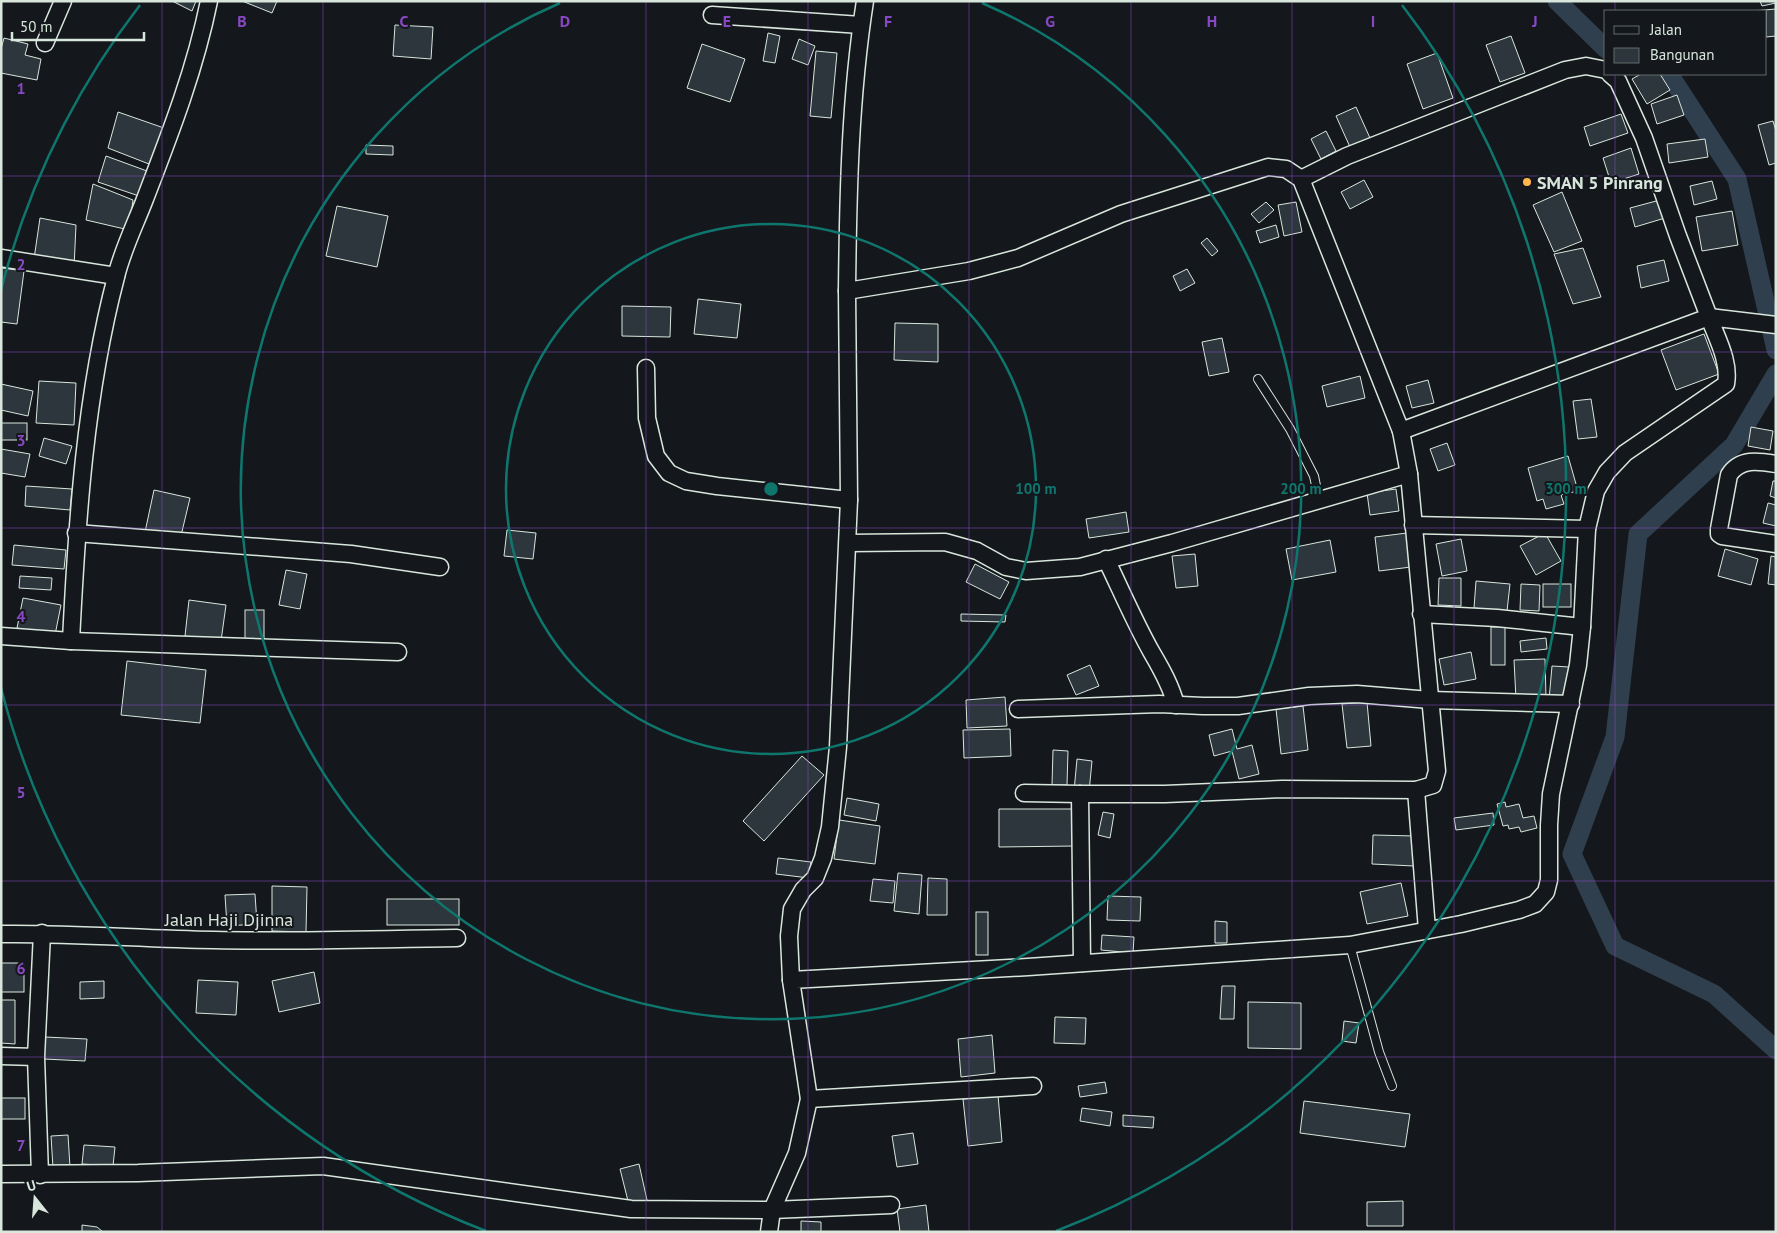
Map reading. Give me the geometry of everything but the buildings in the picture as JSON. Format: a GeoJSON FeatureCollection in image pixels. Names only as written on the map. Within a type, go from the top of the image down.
{"type":"FeatureCollection","features":[{"type":"Feature","properties":{"kind":"street"},"geometry":{"type":"LineString","coordinates":[[45,43],[63,1]]}},
{"type":"Feature","properties":{"kind":"street"},"geometry":{"type":"LineString","coordinates":[[71,642],[76,533],[85,453],[96,372],[116,276],[181,104],[208,1]]}},
{"type":"Feature","properties":{"kind":"street"},"geometry":{"type":"LineString","coordinates":[[769,1232],[772,1210],[797,1153],[809,1098],[791,980],[789,936],[792,909],[803,890],[815,878],[823,858],[830,828],[838,747],[849,500],[848,222],[854,84],[865,1]]}},
{"type":"Feature","properties":{"kind":"street"},"geometry":{"type":"LineString","coordinates":[[712,16],[862,25]]}},
{"type":"Feature","properties":{"kind":"street"},"geometry":{"type":"LineString","coordinates":[[1302,178],[1347,156],[1565,70],[1586,66],[1604,70]]}},
{"type":"Feature","properties":{"kind":"street"},"geometry":{"type":"LineString","coordinates":[[791,980],[1028,967],[1350,945],[1461,924],[1519,910],[1535,904],[1546,892],[1549,880],[1551,794],[1578,664],[1582,627],[1587,529],[1596,491],[1608,472],[1625,453],[1726,384],[1728,374],[1725,359],[1644,138],[1618,81],[1611,75]]}},
{"type":"Feature","properties":{"kind":"street"},"geometry":{"type":"LineString","coordinates":[[847,290],[969,271],[1018,258],[1121,214],[1268,167],[1286,169],[1302,178],[1401,431],[1409,474],[1430,700],[1436,771],[1433,785],[1416,790],[1282,789],[1165,794],[1024,793]]}},
{"type":"Feature","properties":{"kind":"street"},"geometry":{"type":"LineString","coordinates":[[1,258],[116,276]]}},
{"type":"Feature","properties":{"kind":"street"},"geometry":{"type":"LineString","coordinates":[[1401,431],[1710,317],[1768,324]]}},
{"type":"Feature","properties":{"kind":"street"},"geometry":{"type":"LineString","coordinates":[[646,368],[647,418],[656,456],[669,473],[686,481],[717,486],[849,500]]}},
{"type":"Feature","properties":{"kind":"street"},"geometry":{"type":"LineString","coordinates":[[1776,464],[1751,461],[1740,464],[1733,469],[1729,475],[1719,529],[1719,534],[1722,536],[1776,544]]}},
{"type":"Feature","properties":{"kind":"street"},"geometry":{"type":"LineString","coordinates":[[848,543],[945,542],[977,551],[1006,567],[1026,571],[1080,566],[1172,543],[1409,474]]}},
{"type":"Feature","properties":{"kind":"street"},"geometry":{"type":"LineString","coordinates":[[1413,525],[1587,529]]}},
{"type":"Feature","properties":{"kind":"street"},"geometry":{"type":"LineString","coordinates":[[76,533],[351,554],[440,566]]}},
{"type":"Feature","properties":{"kind":"street"},"geometry":{"type":"LineString","coordinates":[[1106,559],[1161,668],[1176,705]]}},
{"type":"Feature","properties":{"kind":"street"},"geometry":{"type":"LineString","coordinates":[[1421,614],[1497,618],[1582,627]]}},
{"type":"Feature","properties":{"kind":"street"},"geometry":{"type":"LineString","coordinates":[[1,636],[71,642],[398,652]]}},
{"type":"Feature","properties":{"kind":"street"},"geometry":{"type":"LineString","coordinates":[[1018,709],[1176,705],[1238,706],[1308,696],[1357,694],[1430,700],[1571,704]]}},
{"type":"Feature","properties":{"kind":"street"},"geometry":{"type":"LineString","coordinates":[[1416,790],[1427,930]]}},
{"type":"Feature","properties":{"kind":"street"},"geometry":{"type":"LineString","coordinates":[[1080,794],[1082,962]]}},
{"type":"Feature","properties":{"kind":"street"},"geometry":{"type":"LineString","coordinates":[[40,1175],[36,1056],[42,933]]}},
{"type":"Feature","properties":{"kind":"street","name":"Jalan Haji Djinna"},"geometry":{"type":"LineString","coordinates":[[1,934],[42,933],[128,938],[217,940],[457,938]]}},
{"type":"Feature","properties":{"kind":"street"},"geometry":{"type":"LineString","coordinates":[[1,1056],[36,1056]]}},
{"type":"Feature","properties":{"kind":"street"},"geometry":{"type":"LineString","coordinates":[[809,1098],[1033,1086]]}},
{"type":"Feature","properties":{"kind":"street"},"geometry":{"type":"LineString","coordinates":[[1,1174],[40,1175],[323,1166],[631,1209],[772,1210],[891,1205]]}},
{"type":"Feature","properties":{"kind":"lane"},"geometry":{"type":"LineString","coordinates":[[1258,378],[1290,429],[1314,476],[1319,500]]}},
{"type":"Feature","properties":{"kind":"lane"},"geometry":{"type":"LineString","coordinates":[[1350,945],[1379,1052],[1392,1086]]}},
{"type":"Feature","properties":{"kind":"waterway"},"geometry":{"type":"LineString","coordinates":[[1557,1],[1604,47]]}},
{"type":"Feature","properties":{"kind":"waterway"},"geometry":{"type":"LineString","coordinates":[[1670,75],[1737,179],[1776,350]]}},
{"type":"Feature","properties":{"kind":"waterway"},"geometry":{"type":"LineString","coordinates":[[1776,374],[1734,445],[1638,534],[1615,737],[1572,854],[1615,946],[1714,994],[1776,1050]]}},
{"type":"Feature","properties":{"kind":"place","name":"SMAN 5 Pinrang"},"geometry":{"type":"Point","coordinates":[1527,182]}}]}
